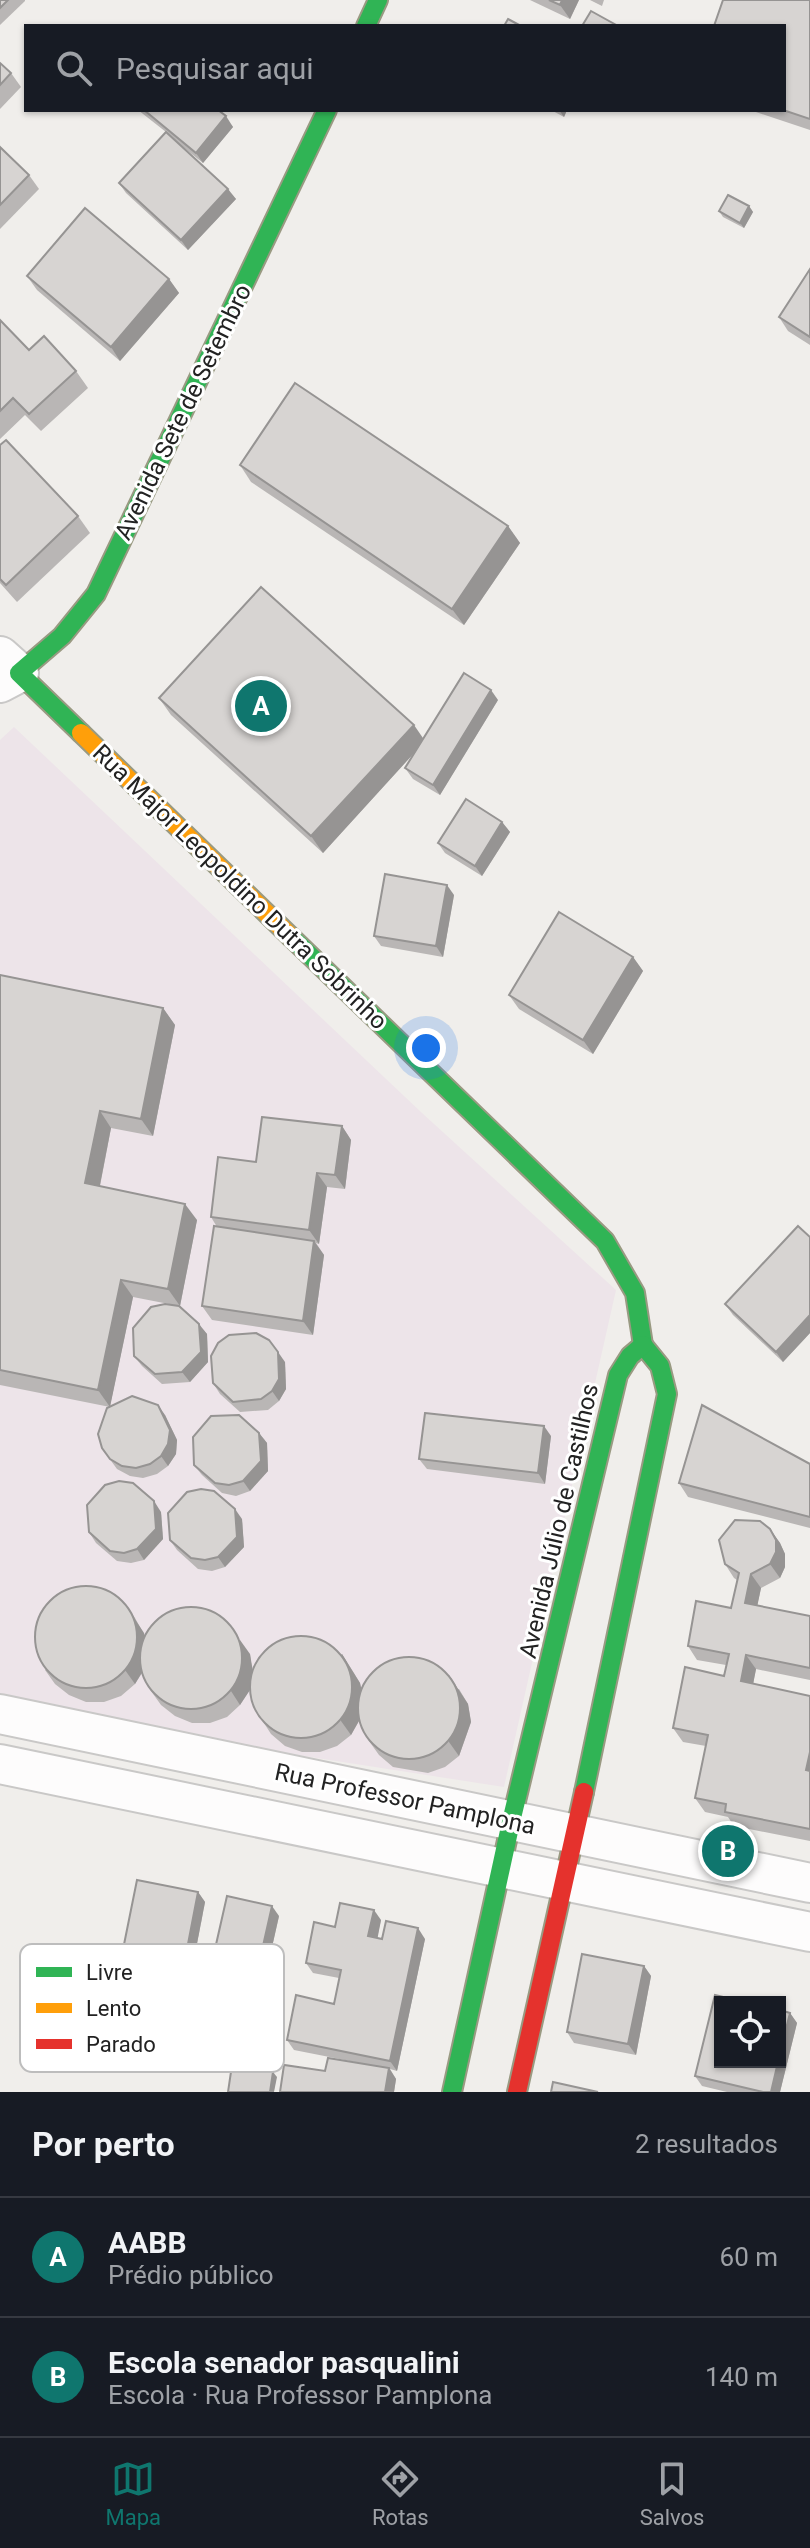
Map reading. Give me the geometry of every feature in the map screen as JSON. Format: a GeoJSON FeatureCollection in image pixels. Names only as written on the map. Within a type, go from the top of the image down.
{"type":"FeatureCollection","features":[{"type":"Feature","properties":{"kind":"street"},"geometry":{"type":"LineString","coordinates":[[367,24],[378,0]]}},
{"type":"Feature","properties":{"kind":"street","name":"Avenida Sete de Setembro"},"geometry":{"type":"LineString","coordinates":[[6,670],[62,636],[96,594],[326,112]]}},
{"type":"Feature","properties":{"kind":"street","name":"Rua Major Leopoldino Dutra Sobrinho"},"geometry":{"type":"LineString","coordinates":[[6,670],[605,1241],[635,1293],[643,1345]]}},
{"type":"Feature","properties":{"kind":"street"},"geometry":{"type":"LineString","coordinates":[[514,2082],[576,1832],[667,1394],[660,1366],[643,1345]]}},
{"type":"Feature","properties":{"kind":"street","name":"Avenida Júlio de Castilhos"},"geometry":{"type":"LineString","coordinates":[[452,2092],[465,2068],[500,1869],[618,1375],[630,1356],[643,1345]]}},
{"type":"Feature","properties":{"kind":"street","name":"Rua Professor Pamplona"},"geometry":{"type":"LineString","coordinates":[[0,1714],[802,1881]]}},
{"type":"Feature","properties":{"kind":"street"},"geometry":{"type":"LineString","coordinates":[[63,1778],[73,1730]]}},
{"type":"Feature","properties":{"kind":"street","name":"Rua Professor Pamplona"},"geometry":{"type":"LineString","coordinates":[[0,1764],[797,1929]]}},
{"type":"Feature","properties":{"kind":"street"},"geometry":{"type":"LineString","coordinates":[[797,1929],[802,1881]]}},
{"type":"Feature","properties":{"kind":"shaded area"},"geometry":{"type":"Polygon","coordinates":[[[14,727],[422,1113],[616,1290],[504,1787],[77,1721],[0,1703],[0,740],[14,727]]]}},
{"type":"Feature","properties":{"kind":"building"},"geometry":{"type":"Polygon","coordinates":[[[723,0],[810,0],[810,119],[786,111],[786,24],[715,24],[723,0]]]}},
{"type":"Feature","properties":{"kind":"building"},"geometry":{"type":"Polygon","coordinates":[[[591,11],[614,24],[583,24],[591,11]]]}},
{"type":"Feature","properties":{"kind":"building"},"geometry":{"type":"Polygon","coordinates":[[[0,63],[11,73],[0,85],[0,63]]]}},
{"type":"Feature","properties":{"kind":"building"},"geometry":{"type":"Polygon","coordinates":[[[146,112],[221,112],[226,116],[196,153],[146,112]]]}},
{"type":"Feature","properties":{"kind":"building"},"geometry":{"type":"Polygon","coordinates":[[[166,132],[228,189],[181,240],[119,183],[166,132]]]}},
{"type":"Feature","properties":{"kind":"building"},"geometry":{"type":"Polygon","coordinates":[[[0,147],[29,175],[0,205],[0,147]]]}},
{"type":"Feature","properties":{"kind":"building"},"geometry":{"type":"Polygon","coordinates":[[[728,195],[749,206],[740,223],[719,211],[728,195]]]}},
{"type":"Feature","properties":{"kind":"building"},"geometry":{"type":"Polygon","coordinates":[[[85,208],[169,279],[111,347],[27,276],[85,208]]]}},
{"type":"Feature","properties":{"kind":"building"},"geometry":{"type":"Polygon","coordinates":[[[810,269],[810,337],[779,317],[810,269]]]}},
{"type":"Feature","properties":{"kind":"building"},"geometry":{"type":"Polygon","coordinates":[[[0,320],[29,350],[44,336],[76,371],[29,414],[13,398],[0,411],[0,320]]]}},
{"type":"Feature","properties":{"kind":"building"},"geometry":{"type":"Polygon","coordinates":[[[295,383],[508,526],[452,609],[240,465],[295,383]]]}},
{"type":"Feature","properties":{"kind":"building"},"geometry":{"type":"Polygon","coordinates":[[[6,440],[78,516],[6,585],[0,579],[0,445],[6,440]]]}},
{"type":"Feature","properties":{"kind":"building"},"geometry":{"type":"Polygon","coordinates":[[[261,587],[414,725],[311,836],[159,698],[261,587]]]}},
{"type":"Feature","properties":{"kind":"building"},"geometry":{"type":"Polygon","coordinates":[[[464,673],[491,690],[433,785],[405,768],[464,673]]]}},
{"type":"Feature","properties":{"kind":"building"},"geometry":{"type":"Polygon","coordinates":[[[466,799],[502,822],[475,866],[438,843],[466,799]]]}},
{"type":"Feature","properties":{"kind":"building"},"geometry":{"type":"Polygon","coordinates":[[[385,874],[447,885],[436,946],[374,936],[385,874]]]}},
{"type":"Feature","properties":{"kind":"building"},"geometry":{"type":"Polygon","coordinates":[[[559,912],[633,957],[583,1040],[509,995],[559,912]]]}},
{"type":"Feature","properties":{"kind":"building"},"geometry":{"type":"Polygon","coordinates":[[[0,975],[163,1008],[141,1119],[100,1111],[85,1183],[185,1204],[168,1289],[121,1280],[98,1390],[0,1370],[0,975]]]}},
{"type":"Feature","properties":{"kind":"building"},"geometry":{"type":"Polygon","coordinates":[[[262,1117],[342,1126],[335,1175],[317,1173],[309,1230],[211,1217],[218,1157],[256,1162],[262,1117]]]}},
{"type":"Feature","properties":{"kind":"building"},"geometry":{"type":"Polygon","coordinates":[[[214,1226],[314,1241],[303,1321],[202,1306],[214,1226]]]}},
{"type":"Feature","properties":{"kind":"building"},"geometry":{"type":"Polygon","coordinates":[[[798,1226],[810,1237],[810,1315],[776,1352],[725,1304],[798,1226]]]}},
{"type":"Feature","properties":{"kind":"building"},"geometry":{"type":"Polygon","coordinates":[[[165,1304],[179,1306],[199,1324],[201,1352],[182,1372],[155,1374],[134,1356],[133,1328],[151,1307],[165,1304]]]}},
{"type":"Feature","properties":{"kind":"building"},"geometry":{"type":"Polygon","coordinates":[[[256,1333],[269,1340],[278,1352],[279,1379],[272,1391],[261,1399],[233,1402],[213,1383],[211,1356],[218,1343],[229,1335],[256,1333]]]}},
{"type":"Feature","properties":{"kind":"building"},"geometry":{"type":"Polygon","coordinates":[[[132,1396],[158,1405],[170,1430],[168,1444],[161,1456],[150,1464],[136,1468],[122,1466],[110,1459],[102,1448],[98,1434],[107,1408],[132,1396]]]}},
{"type":"Feature","properties":{"kind":"building"},"geometry":{"type":"Polygon","coordinates":[[[702,1405],[810,1464],[810,1517],[679,1483],[702,1405]]]}},
{"type":"Feature","properties":{"kind":"building"},"geometry":{"type":"Polygon","coordinates":[[[425,1413],[544,1426],[538,1473],[419,1459],[425,1413]]]}},
{"type":"Feature","properties":{"kind":"building"},"geometry":{"type":"Polygon","coordinates":[[[239,1415],[259,1433],[261,1461],[243,1481],[229,1485],[215,1483],[194,1465],[193,1437],[211,1416],[239,1415]]]}},
{"type":"Feature","properties":{"kind":"building"},"geometry":{"type":"Polygon","coordinates":[[[119,1481],[133,1483],[154,1501],[156,1529],[137,1549],[124,1553],[110,1551],[89,1532],[87,1505],[105,1485],[119,1481]]]}},
{"type":"Feature","properties":{"kind":"building"},"geometry":{"type":"Polygon","coordinates":[[[201,1489],[214,1491],[235,1509],[237,1537],[218,1557],[205,1560],[191,1558],[170,1540],[168,1513],[187,1492],[201,1489]]]}},
{"type":"Feature","properties":{"kind":"building"},"geometry":{"type":"Polygon","coordinates":[[[735,1520],[760,1521],[770,1529],[776,1540],[776,1552],[770,1564],[751,1574],[745,1603],[810,1616],[810,1668],[746,1655],[741,1681],[810,1696],[810,1752],[806,1770],[810,1771],[810,1829],[725,1812],[726,1804],[695,1798],[708,1735],[673,1728],[685,1667],[724,1676],[729,1654],[688,1646],[696,1601],[731,1608],[739,1573],[725,1564],[719,1540],[735,1520]]]}},
{"type":"Feature","properties":{"kind":"building"},"geometry":{"type":"Polygon","coordinates":[[[86,1586],[106,1590],[122,1601],[133,1617],[137,1637],[133,1657],[122,1673],[106,1684],[86,1688],[66,1684],[50,1673],[39,1657],[35,1637],[39,1617],[50,1601],[66,1590],[86,1586]]]}},
{"type":"Feature","properties":{"kind":"building"},"geometry":{"type":"Polygon","coordinates":[[[191,1607],[211,1611],[227,1622],[238,1638],[242,1658],[238,1678],[227,1694],[211,1705],[191,1709],[171,1705],[155,1694],[144,1678],[140,1658],[144,1638],[155,1622],[171,1611],[191,1607]]]}},
{"type":"Feature","properties":{"kind":"building"},"geometry":{"type":"Polygon","coordinates":[[[301,1636],[330,1644],[344,1658],[352,1687],[344,1716],[330,1730],[301,1738],[272,1730],[258,1716],[250,1687],[258,1658],[272,1644],[301,1636]]]}},
{"type":"Feature","properties":{"kind":"building"},"geometry":{"type":"Polygon","coordinates":[[[409,1657],[429,1661],[445,1672],[456,1688],[460,1708],[456,1728],[445,1744],[429,1755],[409,1759],[389,1755],[373,1744],[362,1728],[358,1708],[362,1688],[373,1672],[389,1661],[409,1657]]]}},
{"type":"Feature","properties":{"kind":"building"},"geometry":{"type":"Polygon","coordinates":[[[137,1880],[198,1892],[188,1944],[124,1944],[137,1880]]]}},
{"type":"Feature","properties":{"kind":"building"},"geometry":{"type":"Polygon","coordinates":[[[227,1896],[272,1906],[263,1944],[216,1944],[227,1896]]]}},
{"type":"Feature","properties":{"kind":"building"},"geometry":{"type":"Polygon","coordinates":[[[340,1903],[374,1910],[368,1936],[382,1939],[386,1921],[418,1928],[390,2061],[287,2040],[296,1995],[334,2004],[341,1970],[306,1963],[314,1922],[335,1927],[340,1903]]]}},
{"type":"Feature","properties":{"kind":"building"},"geometry":{"type":"Polygon","coordinates":[[[582,1954],[644,1966],[628,2044],[567,2032],[582,1954]]]}},
{"type":"Feature","properties":{"kind":"building"},"geometry":{"type":"Polygon","coordinates":[[[714,1999],[714,2068],[777,2068],[771,2092],[695,2076],[714,1999]]]}},
{"type":"Feature","properties":{"kind":"building"},"geometry":{"type":"Polygon","coordinates":[[[328,2058],[389,2068],[385,2092],[280,2092],[284,2065],[325,2071],[328,2058]]]}},
{"type":"Feature","properties":{"kind":"building"},"geometry":{"type":"Polygon","coordinates":[[[231,2072],[273,2072],[270,2092],[228,2092],[231,2072]]]}},
{"type":"Feature","properties":{"kind":"building"},"geometry":{"type":"Polygon","coordinates":[[[553,2082],[598,2092],[551,2092],[553,2082]]]}},
{"type":"Feature","properties":{"kind":"traffic: fast"},"geometry":{"type":"LineString","coordinates":[[367,24],[378,0]]}},
{"type":"Feature","properties":{"kind":"traffic: fast"},"geometry":{"type":"LineString","coordinates":[[81,733],[19,673],[62,636],[96,594],[326,112]]}},
{"type":"Feature","properties":{"kind":"traffic: fast"},"geometry":{"type":"LineString","coordinates":[[291,937],[605,1241],[635,1293],[643,1345]]}},
{"type":"Feature","properties":{"kind":"traffic: fast"},"geometry":{"type":"LineString","coordinates":[[452,2092],[511,1822],[618,1375],[630,1356],[643,1345]]}},
{"type":"Feature","properties":{"kind":"traffic: fast"},"geometry":{"type":"LineString","coordinates":[[584,1792],[667,1394],[660,1366],[643,1345]]}},
{"type":"Feature","properties":{"kind":"traffic: slow"},"geometry":{"type":"LineString","coordinates":[[81,733],[291,937]]}},
{"type":"Feature","properties":{"kind":"traffic: jam"},"geometry":{"type":"LineString","coordinates":[[517,2092],[584,1792]]}},
{"type":"Feature","properties":{"kind":"place","name":"AABB"},"geometry":{"type":"Point","coordinates":[261,706]}},
{"type":"Feature","properties":{"kind":"place","name":"Escola senador pasqualini"},"geometry":{"type":"Point","coordinates":[728,1851]}}]}
